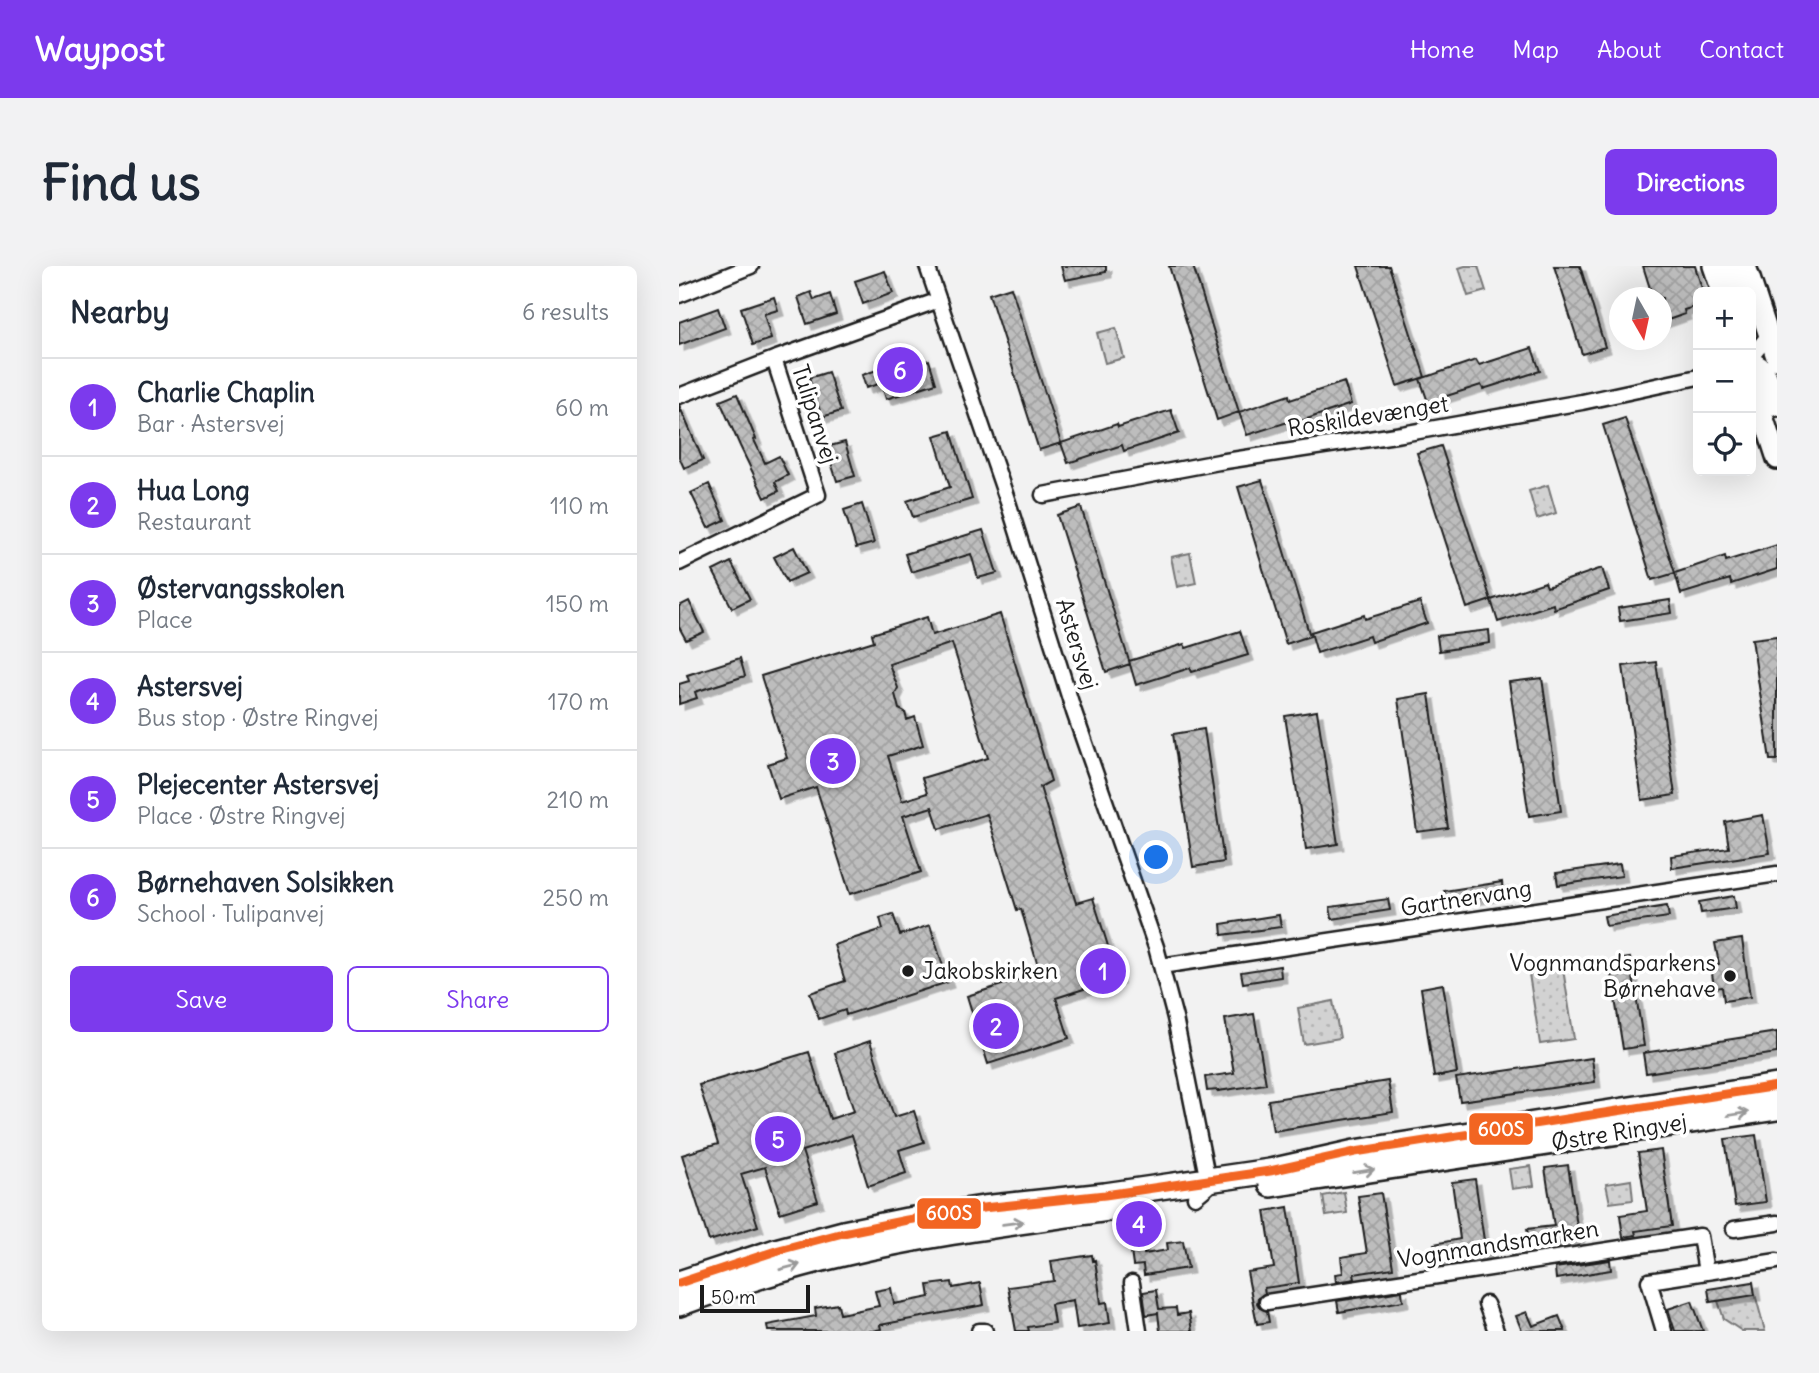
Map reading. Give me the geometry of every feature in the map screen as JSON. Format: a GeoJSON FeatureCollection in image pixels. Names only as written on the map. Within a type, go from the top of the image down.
{"type":"FeatureCollection","features":[{"type":"Feature","properties":{"kind":"main road","name":"Østre Ringvej"},"geometry":{"type":"LineString","coordinates":[[679,1283],[779,1250],[907,1220],[982,1208],[1104,1195],[1202,1189],[1369,1150],[1777,1086]]}},
{"type":"Feature","properties":{"kind":"main road","name":"Østre Ringvej"},"geometry":{"type":"LineString","coordinates":[[679,1304],[785,1269],[848,1253],[1202,1189],[1777,1108]]}},
{"type":"Feature","properties":{"kind":"street"},"geometry":{"type":"LineString","coordinates":[[679,295],[751,266]]}},
{"type":"Feature","properties":{"kind":"street","name":"Astersvej"},"geometry":{"type":"LineString","coordinates":[[927,266],[1161,966],[1175,1018],[1202,1189]]}},
{"type":"Feature","properties":{"kind":"street"},"geometry":{"type":"LineString","coordinates":[[1713,266],[1719,287]]}},
{"type":"Feature","properties":{"kind":"street"},"geometry":{"type":"LineString","coordinates":[[1729,266],[1735,287]]}},
{"type":"Feature","properties":{"kind":"street"},"geometry":{"type":"LineString","coordinates":[[1746,266],[1765,332],[1777,360]]}},
{"type":"Feature","properties":{"kind":"street","name":"Tulipanvej"},"geometry":{"type":"LineString","coordinates":[[679,396],[939,300]]}},
{"type":"Feature","properties":{"kind":"street"},"geometry":{"type":"LineString","coordinates":[[1756,350],[1765,332]]}},
{"type":"Feature","properties":{"kind":"street","name":"Tulipanvej"},"geometry":{"type":"LineString","coordinates":[[679,563],[818,495],[774,359]]}},
{"type":"Feature","properties":{"kind":"street"},"geometry":{"type":"LineString","coordinates":[[1756,363],[1766,373],[1777,406]]}},
{"type":"Feature","properties":{"kind":"street","name":"Roskildevænget"},"geometry":{"type":"LineString","coordinates":[[1043,495],[1219,462],[1402,434],[1582,402],[1693,378]]}},
{"type":"Feature","properties":{"kind":"street"},"geometry":{"type":"LineString","coordinates":[[1756,394],[1777,459]]}},
{"type":"Feature","properties":{"kind":"street","name":"Gartnervang"},"geometry":{"type":"LineString","coordinates":[[1161,966],[1777,874]]}},
{"type":"Feature","properties":{"kind":"street"},"geometry":{"type":"LineString","coordinates":[[1734,1229],[1777,1223]]}},
{"type":"Feature","properties":{"kind":"street","name":"Vognmandsmarken"},"geometry":{"type":"LineString","coordinates":[[1267,1302],[1700,1236],[1706,1272]]}},
{"type":"Feature","properties":{"kind":"street"},"geometry":{"type":"LineString","coordinates":[[1664,1331],[1649,1281],[1777,1261]]}},
{"type":"Feature","properties":{"kind":"street"},"geometry":{"type":"LineString","coordinates":[[1132,1283],[1139,1331]]}},
{"type":"Feature","properties":{"kind":"street"},"geometry":{"type":"LineString","coordinates":[[1486,1304],[1496,1331]]}},
{"type":"Feature","properties":{"kind":"street"},"geometry":{"type":"LineString","coordinates":[[979,1331],[985,1331]]}},
{"type":"Feature","properties":{"kind":"shaded area"},"geometry":{"type":"Polygon","coordinates":[[[1478,266],[1486,291],[1468,296],[1459,268],[1478,266]]]}},
{"type":"Feature","properties":{"kind":"shaded area"},"geometry":{"type":"Polygon","coordinates":[[[1116,328],[1124,358],[1105,363],[1097,333],[1116,328]]]}},
{"type":"Feature","properties":{"kind":"shaded area"},"geometry":{"type":"Polygon","coordinates":[[[1548,485],[1556,513],[1537,519],[1529,491],[1548,485]]]}},
{"type":"Feature","properties":{"kind":"shaded area"},"geometry":{"type":"Polygon","coordinates":[[[1190,553],[1196,583],[1177,587],[1171,557],[1190,553]]]}},
{"type":"Feature","properties":{"kind":"shaded area"},"geometry":{"type":"Polygon","coordinates":[[[1563,969],[1574,1039],[1540,1044],[1529,974],[1563,969]]]}},
{"type":"Feature","properties":{"kind":"shaded area"},"geometry":{"type":"Polygon","coordinates":[[[1333,1001],[1340,1038],[1304,1044],[1298,1008],[1333,1001]]]}},
{"type":"Feature","properties":{"kind":"shaded area"},"geometry":{"type":"Polygon","coordinates":[[[1531,1166],[1534,1186],[1512,1189],[1509,1169],[1531,1166]]]}},
{"type":"Feature","properties":{"kind":"shaded area"},"geometry":{"type":"Polygon","coordinates":[[[1631,1180],[1633,1200],[1610,1203],[1606,1184],[1631,1180]]]}},
{"type":"Feature","properties":{"kind":"shaded area"},"geometry":{"type":"Polygon","coordinates":[[[1344,1192],[1347,1213],[1326,1216],[1323,1196],[1344,1192]]]}},
{"type":"Feature","properties":{"kind":"shaded area"},"geometry":{"type":"Polygon","coordinates":[[[1755,1294],[1765,1331],[1742,1331],[1724,1319],[1718,1301],[1755,1294]]]}},
{"type":"Feature","properties":{"kind":"building"},"geometry":{"type":"Polygon","coordinates":[[[1061,266],[1106,266],[1106,272],[1065,280],[1061,266]]]}},
{"type":"Feature","properties":{"kind":"building"},"geometry":{"type":"Polygon","coordinates":[[[1169,266],[1193,266],[1239,412],[1217,420],[1169,266]]]}},
{"type":"Feature","properties":{"kind":"building"},"geometry":{"type":"Polygon","coordinates":[[[1358,266],[1389,266],[1425,377],[1397,386],[1358,266]]]}},
{"type":"Feature","properties":{"kind":"building"},"geometry":{"type":"Polygon","coordinates":[[[1554,266],[1580,266],[1605,347],[1582,354],[1554,266]]]}},
{"type":"Feature","properties":{"kind":"building"},"geometry":{"type":"Polygon","coordinates":[[[1643,266],[1695,266],[1701,287],[1693,287],[1693,307],[1672,319],[1672,287],[1650,287],[1643,266]]]}},
{"type":"Feature","properties":{"kind":"building"},"geometry":{"type":"Polygon","coordinates":[[[885,271],[893,293],[863,304],[855,281],[885,271]]]}},
{"type":"Feature","properties":{"kind":"building"},"geometry":{"type":"Polygon","coordinates":[[[1011,287],[1061,443],[1039,450],[989,294],[1011,287]]]}},
{"type":"Feature","properties":{"kind":"building"},"geometry":{"type":"Polygon","coordinates":[[[811,292],[814,300],[830,294],[836,314],[807,324],[798,297],[811,292]]]}},
{"type":"Feature","properties":{"kind":"building"},"geometry":{"type":"Polygon","coordinates":[[[774,297],[778,310],[764,314],[771,339],[753,345],[741,308],[774,297]]]}},
{"type":"Feature","properties":{"kind":"building"},"geometry":{"type":"Polygon","coordinates":[[[718,308],[725,328],[679,345],[679,322],[718,308]]]}},
{"type":"Feature","properties":{"kind":"building"},"geometry":{"type":"Polygon","coordinates":[[[1532,348],[1540,371],[1483,389],[1481,385],[1428,402],[1420,379],[1476,360],[1479,365],[1532,348]]]}},
{"type":"Feature","properties":{"kind":"building"},"geometry":{"type":"Polygon","coordinates":[[[929,360],[936,383],[886,399],[881,383],[866,388],[862,375],[877,370],[879,377],[929,360]]]}},
{"type":"Feature","properties":{"kind":"building"},"geometry":{"type":"Polygon","coordinates":[[[828,372],[841,411],[822,417],[809,378],[828,372]]]}},
{"type":"Feature","properties":{"kind":"building"},"geometry":{"type":"Polygon","coordinates":[[[1344,382],[1351,404],[1295,423],[1294,420],[1247,435],[1239,412],[1289,395],[1290,400],[1344,382]]]}},
{"type":"Feature","properties":{"kind":"building"},"geometry":{"type":"Polygon","coordinates":[[[737,394],[765,463],[779,456],[788,475],[775,482],[779,491],[765,498],[720,401],[737,394]]]}},
{"type":"Feature","properties":{"kind":"building"},"geometry":{"type":"Polygon","coordinates":[[[679,405],[703,460],[684,468],[679,457],[679,405]]]}},
{"type":"Feature","properties":{"kind":"building"},"geometry":{"type":"Polygon","coordinates":[[[1171,410],[1179,433],[1124,451],[1122,445],[1068,463],[1061,443],[1117,424],[1118,427],[1171,410]]]}},
{"type":"Feature","properties":{"kind":"building"},"geometry":{"type":"Polygon","coordinates":[[[1625,418],[1675,573],[1652,580],[1603,425],[1625,418]]]}},
{"type":"Feature","properties":{"kind":"building"},"geometry":{"type":"Polygon","coordinates":[[[951,431],[972,499],[913,517],[907,501],[950,487],[934,436],[951,431]]]}},
{"type":"Feature","properties":{"kind":"building"},"geometry":{"type":"Polygon","coordinates":[[[845,442],[855,476],[837,481],[826,447],[845,442]]]}},
{"type":"Feature","properties":{"kind":"building"},"geometry":{"type":"Polygon","coordinates":[[[1441,446],[1491,600],[1467,608],[1417,453],[1441,446]]]}},
{"type":"Feature","properties":{"kind":"building"},"geometry":{"type":"Polygon","coordinates":[[[1262,480],[1310,636],[1286,644],[1238,487],[1262,480]]]}},
{"type":"Feature","properties":{"kind":"building"},"geometry":{"type":"Polygon","coordinates":[[[709,484],[725,520],[708,528],[691,493],[709,484]]]}},
{"type":"Feature","properties":{"kind":"building"},"geometry":{"type":"Polygon","coordinates":[[[862,504],[874,543],[856,548],[844,510],[862,504]]]}},
{"type":"Feature","properties":{"kind":"building"},"geometry":{"type":"Polygon","coordinates":[[[1081,507],[1130,664],[1106,672],[1057,515],[1081,507]]]}},
{"type":"Feature","properties":{"kind":"building"},"geometry":{"type":"Polygon","coordinates":[[[983,530],[997,573],[978,578],[971,554],[911,572],[905,554],[983,530]]]}},
{"type":"Feature","properties":{"kind":"building"},"geometry":{"type":"Polygon","coordinates":[[[1777,545],[1777,569],[1731,584],[1730,579],[1681,594],[1675,573],[1725,556],[1726,561],[1777,545]]]}},
{"type":"Feature","properties":{"kind":"building"},"geometry":{"type":"Polygon","coordinates":[[[794,547],[807,573],[787,582],[774,557],[794,547]]]}},
{"type":"Feature","properties":{"kind":"building"},"geometry":{"type":"Polygon","coordinates":[[[731,562],[750,599],[732,608],[713,571],[731,562]]]}},
{"type":"Feature","properties":{"kind":"building"},"geometry":{"type":"Polygon","coordinates":[[[1602,568],[1609,590],[1554,609],[1553,604],[1498,622],[1491,600],[1545,582],[1547,587],[1602,568]]]}},
{"type":"Feature","properties":{"kind":"building"},"geometry":{"type":"Polygon","coordinates":[[[1670,600],[1672,613],[1620,621],[1618,608],[1670,600]]]}},
{"type":"Feature","properties":{"kind":"building"},"geometry":{"type":"Polygon","coordinates":[[[689,601],[704,632],[686,640],[679,627],[679,606],[689,601]]]}},
{"type":"Feature","properties":{"kind":"building"},"geometry":{"type":"Polygon","coordinates":[[[1420,602],[1427,623],[1371,642],[1369,636],[1317,653],[1311,632],[1364,615],[1365,619],[1420,602]]]}},
{"type":"Feature","properties":{"kind":"building"},"geometry":{"type":"Polygon","coordinates":[[[1000,614],[1051,781],[1040,787],[1076,903],[1093,898],[1118,978],[1056,998],[1069,1038],[988,1064],[967,996],[1040,973],[1021,909],[1017,910],[987,814],[939,829],[932,807],[903,816],[921,872],[850,894],[816,787],[779,799],[768,764],[787,758],[761,676],[874,641],[872,634],[927,617],[932,635],[1000,614]],[[952,643],[889,664],[898,688],[895,694],[899,709],[905,712],[907,720],[915,717],[923,745],[888,756],[902,801],[927,793],[922,778],[988,758],[952,643]]]}},
{"type":"Feature","properties":{"kind":"building"},"geometry":{"type":"Polygon","coordinates":[[[1489,630],[1490,643],[1439,651],[1437,636],[1489,630]]]}},
{"type":"Feature","properties":{"kind":"building"},"geometry":{"type":"Polygon","coordinates":[[[1240,631],[1248,655],[1192,672],[1190,668],[1136,685],[1129,661],[1184,644],[1186,648],[1240,631]]]}},
{"type":"Feature","properties":{"kind":"building"},"geometry":{"type":"Polygon","coordinates":[[[1777,636],[1777,760],[1770,760],[1752,639],[1777,636]]]}},
{"type":"Feature","properties":{"kind":"building"},"geometry":{"type":"Polygon","coordinates":[[[740,658],[745,676],[695,692],[697,698],[679,704],[679,684],[689,681],[687,675],[740,658]]]}},
{"type":"Feature","properties":{"kind":"building"},"geometry":{"type":"Polygon","coordinates":[[[1656,662],[1675,795],[1642,800],[1623,666],[1656,662]]]}},
{"type":"Feature","properties":{"kind":"building"},"geometry":{"type":"Polygon","coordinates":[[[1542,678],[1561,811],[1529,816],[1509,682],[1542,678]]]}},
{"type":"Feature","properties":{"kind":"building"},"geometry":{"type":"Polygon","coordinates":[[[1429,694],[1448,828],[1417,832],[1398,699],[1429,694]]]}},
{"type":"Feature","properties":{"kind":"building"},"geometry":{"type":"Polygon","coordinates":[[[1317,711],[1338,844],[1306,849],[1285,716],[1317,711]]]}},
{"type":"Feature","properties":{"kind":"building"},"geometry":{"type":"Polygon","coordinates":[[[1204,729],[1224,862],[1193,867],[1173,734],[1204,729]]]}},
{"type":"Feature","properties":{"kind":"building"},"geometry":{"type":"Polygon","coordinates":[[[1763,815],[1770,853],[1672,868],[1671,856],[1729,848],[1725,822],[1763,815]]]}},
{"type":"Feature","properties":{"kind":"building"},"geometry":{"type":"Polygon","coordinates":[[[1620,864],[1622,876],[1558,885],[1556,873],[1620,864]]]}},
{"type":"Feature","properties":{"kind":"building"},"geometry":{"type":"Polygon","coordinates":[[[1502,882],[1503,894],[1446,903],[1444,891],[1502,882]]]}},
{"type":"Feature","properties":{"kind":"building"},"geometry":{"type":"Polygon","coordinates":[[[1734,896],[1736,908],[1701,913],[1699,902],[1734,896]]]}},
{"type":"Feature","properties":{"kind":"building"},"geometry":{"type":"Polygon","coordinates":[[[1388,899],[1390,910],[1332,919],[1330,907],[1388,899]]]}},
{"type":"Feature","properties":{"kind":"building"},"geometry":{"type":"Polygon","coordinates":[[[1667,906],[1669,917],[1606,926],[1604,916],[1667,906]]]}},
{"type":"Feature","properties":{"kind":"building","name":"Jakobskirken"},"geometry":{"type":"Polygon","coordinates":[[[893,914],[900,935],[930,925],[948,982],[846,1015],[845,1010],[819,1019],[810,993],[845,981],[834,945],[883,929],[880,918],[893,914]]]}},
{"type":"Feature","properties":{"kind":"building"},"geometry":{"type":"Polygon","coordinates":[[[1279,915],[1281,927],[1222,935],[1221,924],[1279,915]]]}},
{"type":"Feature","properties":{"kind":"building","name":"Vognmandsparkens Børnehave"},"geometry":{"type":"Polygon","coordinates":[[[1742,939],[1750,997],[1724,1001],[1722,987],[1714,988],[1711,966],[1719,964],[1715,943],[1742,939]]]}},
{"type":"Feature","properties":{"kind":"building"},"geometry":{"type":"Polygon","coordinates":[[[1630,958],[1644,1046],[1623,1049],[1609,961],[1630,958]]]}},
{"type":"Feature","properties":{"kind":"building"},"geometry":{"type":"Polygon","coordinates":[[[1280,966],[1281,977],[1243,983],[1241,972],[1280,966]]]}},
{"type":"Feature","properties":{"kind":"building"},"geometry":{"type":"Polygon","coordinates":[[[1443,984],[1457,1073],[1434,1077],[1421,988],[1443,984]]]}},
{"type":"Feature","properties":{"kind":"building"},"geometry":{"type":"Polygon","coordinates":[[[1254,1014],[1266,1084],[1207,1091],[1205,1077],[1234,1073],[1225,1019],[1254,1014]]]}},
{"type":"Feature","properties":{"kind":"building"},"geometry":{"type":"Polygon","coordinates":[[[1777,1032],[1777,1053],[1646,1073],[1643,1053],[1777,1032]]]}},
{"type":"Feature","properties":{"kind":"building"},"geometry":{"type":"Polygon","coordinates":[[[870,1041],[894,1117],[914,1111],[924,1142],[899,1150],[906,1173],[868,1186],[852,1135],[802,1151],[818,1201],[780,1213],[765,1167],[741,1174],[758,1226],[709,1241],[682,1155],[718,1144],[699,1085],[809,1052],[830,1119],[854,1111],[835,1053],[870,1041]]]}},
{"type":"Feature","properties":{"kind":"building"},"geometry":{"type":"Polygon","coordinates":[[[1592,1058],[1595,1082],[1460,1101],[1456,1078],[1592,1058]]]}},
{"type":"Feature","properties":{"kind":"building"},"geometry":{"type":"Polygon","coordinates":[[[1388,1081],[1393,1112],[1273,1131],[1268,1100],[1388,1081]]]}},
{"type":"Feature","properties":{"kind":"building"},"geometry":{"type":"Polygon","coordinates":[[[1756,1135],[1766,1202],[1735,1206],[1725,1139],[1756,1135]]]}},
{"type":"Feature","properties":{"kind":"building"},"geometry":{"type":"Polygon","coordinates":[[[1661,1150],[1672,1226],[1635,1231],[1636,1235],[1623,1237],[1620,1215],[1647,1211],[1638,1153],[1661,1150]]]}},
{"type":"Feature","properties":{"kind":"building"},"geometry":{"type":"Polygon","coordinates":[[[1568,1165],[1579,1240],[1530,1247],[1527,1229],[1554,1226],[1545,1168],[1568,1165]]]}},
{"type":"Feature","properties":{"kind":"building"},"geometry":{"type":"Polygon","coordinates":[[[1475,1179],[1486,1254],[1437,1261],[1434,1244],[1460,1239],[1452,1182],[1475,1179]]]}},
{"type":"Feature","properties":{"kind":"building"},"geometry":{"type":"Polygon","coordinates":[[[1381,1193],[1393,1268],[1354,1274],[1355,1279],[1336,1282],[1335,1274],[1343,1273],[1341,1257],[1367,1253],[1358,1196],[1381,1193]]]}},
{"type":"Feature","properties":{"kind":"building"},"geometry":{"type":"Polygon","coordinates":[[[1288,1207],[1299,1283],[1264,1288],[1265,1293],[1258,1298],[1257,1303],[1267,1311],[1269,1322],[1257,1324],[1247,1272],[1274,1268],[1265,1211],[1288,1207]]]}},
{"type":"Feature","properties":{"kind":"building"},"geometry":{"type":"Polygon","coordinates":[[[1183,1241],[1188,1268],[1144,1275],[1143,1265],[1133,1266],[1130,1244],[1142,1242],[1144,1254],[1168,1250],[1167,1243],[1183,1241]]]}},
{"type":"Feature","properties":{"kind":"building"},"geometry":{"type":"Polygon","coordinates":[[[1092,1255],[1101,1303],[1107,1302],[1110,1323],[1077,1328],[1073,1300],[1051,1304],[1054,1323],[1028,1327],[1029,1331],[1016,1331],[1008,1287],[1054,1281],[1051,1261],[1092,1255]]]}},
{"type":"Feature","properties":{"kind":"building"},"geometry":{"type":"Polygon","coordinates":[[[1610,1260],[1611,1270],[1556,1279],[1555,1268],[1610,1260]]]}},
{"type":"Feature","properties":{"kind":"building"},"geometry":{"type":"Polygon","coordinates":[[[952,1282],[953,1288],[980,1283],[984,1305],[880,1325],[881,1329],[873,1331],[768,1331],[767,1325],[816,1316],[815,1308],[838,1304],[840,1314],[879,1306],[875,1291],[891,1288],[894,1304],[930,1297],[928,1285],[952,1282]]]}},
{"type":"Feature","properties":{"kind":"building"},"geometry":{"type":"Polygon","coordinates":[[[1753,1282],[1755,1295],[1710,1302],[1708,1289],[1753,1282]]]}},
{"type":"Feature","properties":{"kind":"building"},"geometry":{"type":"Polygon","coordinates":[[[1156,1290],[1159,1309],[1176,1308],[1177,1315],[1189,1313],[1192,1331],[1160,1331],[1158,1313],[1146,1315],[1143,1292],[1156,1290]]]}},
{"type":"Feature","properties":{"kind":"building"},"geometry":{"type":"Polygon","coordinates":[[[1402,1291],[1403,1301],[1339,1312],[1337,1301],[1402,1291]]]}},
{"type":"Feature","properties":{"kind":"building"},"geometry":{"type":"Polygon","coordinates":[[[1692,1301],[1703,1331],[1675,1331],[1668,1309],[1692,1301]]]}},
{"type":"Feature","properties":{"kind":"building"},"geometry":{"type":"Polygon","coordinates":[[[1527,1312],[1533,1326],[1559,1316],[1565,1331],[1522,1331],[1516,1316],[1527,1312]]]}},
{"type":"Feature","properties":{"kind":"transit line","name":"600S"},"geometry":{"type":"LineString","coordinates":[[679,1283],[779,1250],[907,1220],[1270,1171],[1355,1152],[1777,1086]]}},
{"type":"Feature","properties":{"kind":"place","name":"Børnehaven Solsikken"},"geometry":{"type":"Point","coordinates":[900,370]}},
{"type":"Feature","properties":{"kind":"place","name":"Østervangsskolen"},"geometry":{"type":"Point","coordinates":[833,761]}},
{"type":"Feature","properties":{"kind":"place","name":"Jakobskirken"},"geometry":{"type":"Point","coordinates":[908,971]}},
{"type":"Feature","properties":{"kind":"place","name":"Charlie Chaplin"},"geometry":{"type":"Point","coordinates":[1103,971]}},
{"type":"Feature","properties":{"kind":"place","name":"Vognmandsparkens Børnehave"},"geometry":{"type":"Point","coordinates":[1730,976]}},
{"type":"Feature","properties":{"kind":"place","name":"Hua Long"},"geometry":{"type":"Point","coordinates":[996,1026]}},
{"type":"Feature","properties":{"kind":"place","name":"Plejecenter Astersvej"},"geometry":{"type":"Point","coordinates":[778,1139]}},
{"type":"Feature","properties":{"kind":"place","name":"Astersvej"},"geometry":{"type":"Point","coordinates":[1139,1224]}}]}
